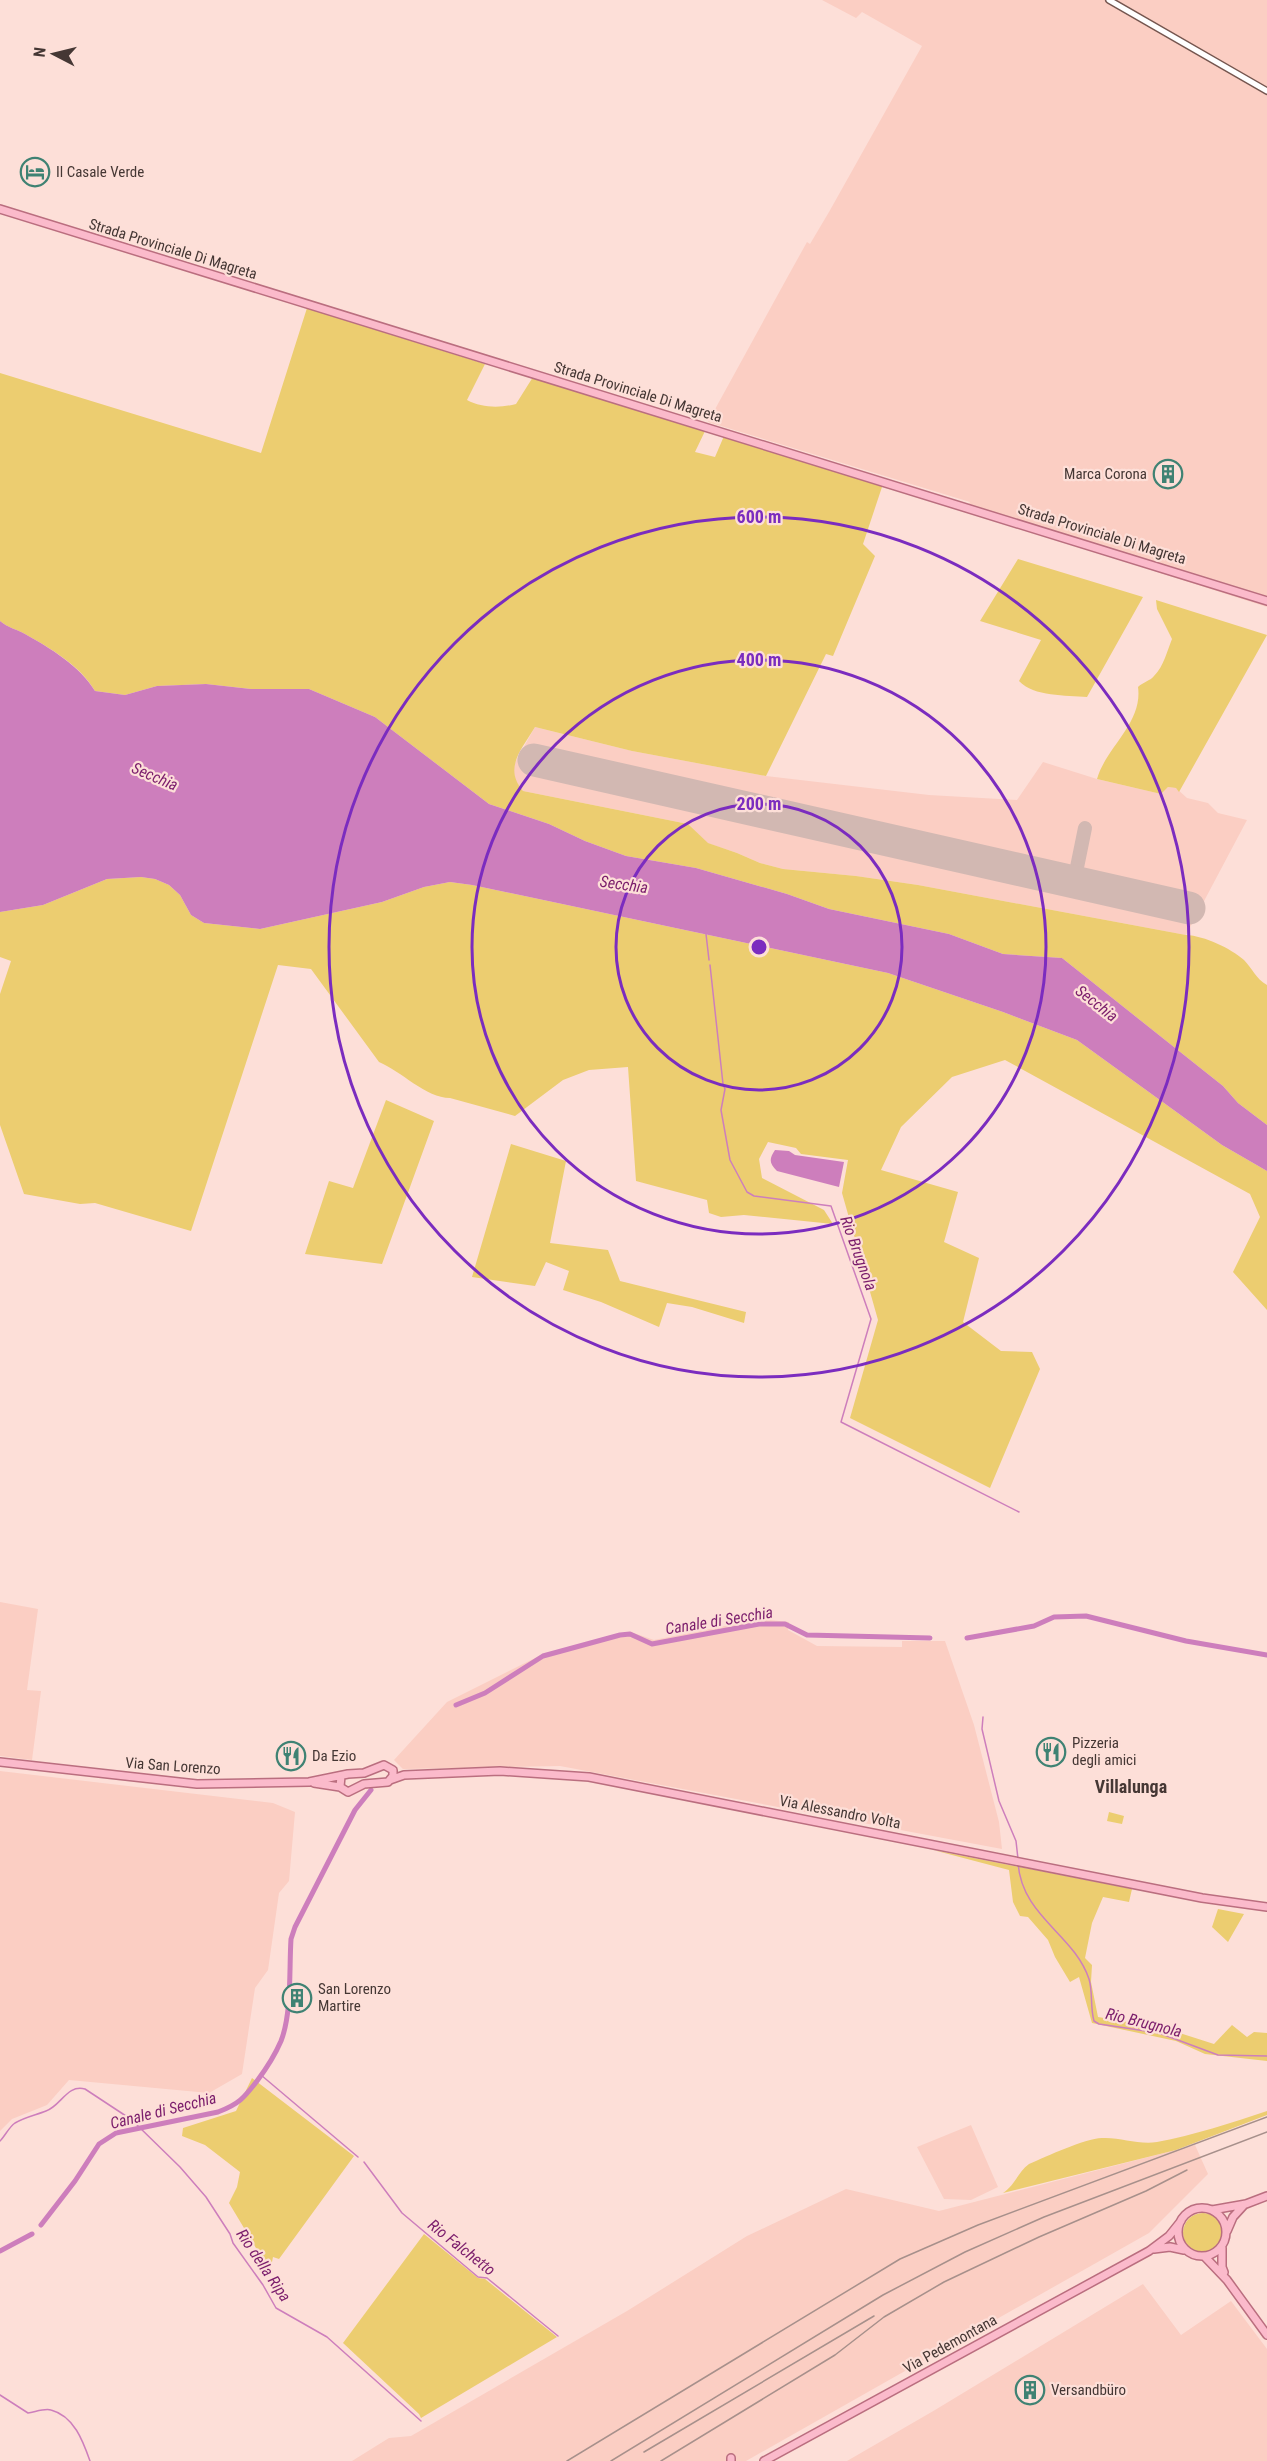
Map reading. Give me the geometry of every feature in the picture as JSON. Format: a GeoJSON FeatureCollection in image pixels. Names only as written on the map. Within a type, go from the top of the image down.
{"type":"FeatureCollection","features":[{"type":"Feature","properties":{"kind":"main road","name":"Strada Provinciale Di Magreta"},"geometry":{"type":"LineString","coordinates":[[0,209],[1267,601]]}},
{"type":"Feature","properties":{"kind":"main road"},"geometry":{"type":"LineString","coordinates":[[1221,586],[1226,584],[1267,594]]}},
{"type":"Feature","properties":{"kind":"main road","name":"Via San Lorenzo"},"geometry":{"type":"LineString","coordinates":[[0,1762],[197,1784],[309,1782]]}},
{"type":"Feature","properties":{"kind":"main road"},"geometry":{"type":"LineString","coordinates":[[309,1782],[364,1773],[384,1764],[404,1775]]}},
{"type":"Feature","properties":{"kind":"main road"},"geometry":{"type":"LineString","coordinates":[[390,1780],[393,1770]]}},
{"type":"Feature","properties":{"kind":"main road","name":"Via Alessandro Volta"},"geometry":{"type":"LineString","coordinates":[[404,1775],[500,1771],[589,1777],[1202,1898],[1267,1907]]}},
{"type":"Feature","properties":{"kind":"main road"},"geometry":{"type":"LineString","coordinates":[[309,1782],[340,1787],[348,1792],[364,1784],[390,1780],[404,1775]]}},
{"type":"Feature","properties":{"kind":"main road"},"geometry":{"type":"LineString","coordinates":[[340,1787],[341,1776]]}},
{"type":"Feature","properties":{"kind":"main road"},"geometry":{"type":"LineString","coordinates":[[1149,2251],[1169,2236],[1194,2209],[1212,2210],[1246,2204],[1267,2196]]}},
{"type":"Feature","properties":{"kind":"main road"},"geometry":{"type":"LineString","coordinates":[[1227,2280],[1222,2267],[1222,2247],[1233,2217],[1246,2204]]}},
{"type":"Feature","properties":{"kind":"main road"},"geometry":{"type":"LineString","coordinates":[[1212,2210],[1223,2218],[1227,2232]]}},
{"type":"Feature","properties":{"kind":"main road"},"geometry":{"type":"LineString","coordinates":[[1181,2221],[1178,2236],[1185,2250]]}},
{"type":"Feature","properties":{"kind":"main road"},"geometry":{"type":"LineString","coordinates":[[1149,2251],[1170,2247],[1185,2250],[1194,2256],[1205,2257],[1222,2247]]}},
{"type":"Feature","properties":{"kind":"main road","name":"Via Pedemontana"},"geometry":{"type":"LineString","coordinates":[[764,2461],[1149,2251]]}},
{"type":"Feature","properties":{"kind":"main road"},"geometry":{"type":"LineString","coordinates":[[1205,2257],[1227,2280],[1267,2335]]}},
{"type":"Feature","properties":{"kind":"street"},"geometry":{"type":"LineString","coordinates":[[1109,0],[1267,91]]}},
{"type":"Feature","properties":{"kind":"shaded area"},"geometry":{"type":"Polygon","coordinates":[[[822,0],[1267,0],[1267,607],[1154,571],[1146,566],[966,510],[970,502],[708,422],[807,242],[810,244],[829,212],[922,46],[862,12],[856,18],[822,0]]]}},
{"type":"Feature","properties":{"kind":"shaded area"},"geometry":{"type":"Polygon","coordinates":[[[307,308],[485,364],[467,400],[479,405],[497,407],[516,404],[533,377],[706,429],[695,452],[715,457],[724,436],[883,484],[863,544],[875,556],[833,656],[826,654],[766,776],[632,751],[535,727],[517,759],[515,774],[517,783],[523,791],[688,824],[708,843],[760,863],[783,869],[918,885],[1193,936],[1217,943],[1244,960],[1257,977],[1267,985],[1267,1125],[1238,1103],[1223,1086],[1062,958],[1003,954],[949,934],[829,909],[787,894],[696,868],[626,856],[585,841],[549,824],[489,804],[375,717],[309,689],[251,689],[206,684],[157,686],[125,695],[95,691],[82,674],[64,658],[35,639],[0,621],[0,373],[261,453],[307,308]]]}},
{"type":"Feature","properties":{"kind":"shaded area"},"geometry":{"type":"Polygon","coordinates":[[[1018,559],[1143,597],[1087,697],[1042,693],[1025,686],[1019,681],[1041,640],[980,621],[1018,559]]]}},
{"type":"Feature","properties":{"kind":"shaded area"},"geometry":{"type":"Polygon","coordinates":[[[1156,600],[1267,635],[1179,792],[1176,788],[1168,787],[1161,794],[1097,779],[1135,712],[1138,687],[1157,672],[1172,639],[1157,609],[1156,600]]]}},
{"type":"Feature","properties":{"kind":"shaded area"},"geometry":{"type":"Polygon","coordinates":[[[535,727],[632,751],[766,776],[929,795],[1017,800],[1043,762],[1097,779],[1161,794],[1168,787],[1176,788],[1187,798],[1208,803],[1218,813],[1247,820],[1186,935],[918,885],[783,869],[707,843],[688,824],[523,791],[515,781],[513,766],[535,727]]]}},
{"type":"Feature","properties":{"kind":"shaded area"},"geometry":{"type":"Polygon","coordinates":[[[141,877],[155,879],[169,885],[180,895],[191,915],[204,923],[260,929],[382,902],[424,887],[450,882],[472,885],[888,973],[1077,1040],[1222,1145],[1267,1171],[1267,1310],[1233,1272],[1260,1217],[1250,1194],[1005,1060],[952,1077],[901,1127],[881,1170],[958,1192],[944,1242],[979,1258],[963,1322],[1001,1351],[1032,1352],[1040,1369],[990,1488],[850,1418],[878,1320],[842,1193],[848,1160],[801,1154],[796,1148],[768,1142],[759,1159],[762,1178],[824,1210],[833,1224],[744,1215],[721,1217],[709,1213],[707,1200],[636,1181],[628,1067],[589,1070],[563,1080],[515,1116],[441,1097],[423,1089],[379,1062],[311,969],[278,965],[191,1231],[95,1203],[80,1204],[24,1194],[0,1125],[0,994],[11,961],[0,957],[0,912],[43,905],[107,879],[141,877]]]}},
{"type":"Feature","properties":{"kind":"shaded area"},"geometry":{"type":"Polygon","coordinates":[[[386,1100],[434,1121],[382,1264],[305,1254],[329,1181],[353,1188],[386,1100]]]}},
{"type":"Feature","properties":{"kind":"shaded area"},"geometry":{"type":"Polygon","coordinates":[[[511,1144],[566,1161],[550,1243],[608,1250],[620,1281],[746,1312],[744,1323],[692,1307],[667,1303],[659,1327],[601,1302],[563,1290],[569,1271],[546,1262],[535,1286],[472,1277],[511,1144]]]}},
{"type":"Feature","properties":{"kind":"shaded area"},"geometry":{"type":"Polygon","coordinates":[[[0,1602],[38,1609],[27,1690],[41,1691],[32,1760],[0,1756],[0,1602]]]}},
{"type":"Feature","properties":{"kind":"shaded area"},"geometry":{"type":"Polygon","coordinates":[[[760,1619],[789,1622],[788,1630],[817,1646],[902,1647],[902,1641],[945,1641],[974,1725],[999,1822],[1002,1849],[560,1766],[403,1769],[394,1760],[447,1702],[543,1654],[617,1634],[631,1632],[654,1640],[760,1619]]]}},
{"type":"Feature","properties":{"kind":"shaded area"},"geometry":{"type":"Polygon","coordinates":[[[0,1771],[273,1803],[295,1812],[289,1881],[279,1893],[268,1970],[255,1988],[242,2074],[209,2093],[69,2080],[47,2105],[12,2119],[0,2131],[0,1771]]]}},
{"type":"Feature","properties":{"kind":"shaded area"},"geometry":{"type":"Polygon","coordinates":[[[1109,1812],[1124,1816],[1122,1824],[1107,1821],[1109,1812]]]}},
{"type":"Feature","properties":{"kind":"shaded area"},"geometry":{"type":"Polygon","coordinates":[[[933,1850],[1132,1889],[1129,1902],[1103,1897],[1092,1923],[1085,1958],[1092,1965],[1091,1982],[1098,2017],[1164,2028],[1214,2044],[1232,2025],[1247,2037],[1254,2032],[1267,2033],[1267,2061],[1205,2054],[1176,2041],[1092,2023],[1079,1977],[1070,1982],[1048,1940],[1028,1917],[1020,1916],[1013,1902],[1009,1870],[933,1850]]]}},
{"type":"Feature","properties":{"kind":"shaded area"},"geometry":{"type":"Polygon","coordinates":[[[1218,1909],[1244,1914],[1228,1942],[1212,1927],[1218,1909]]]}},
{"type":"Feature","properties":{"kind":"shaded area"},"geometry":{"type":"Polygon","coordinates":[[[252,2078],[354,2156],[279,2259],[273,2257],[271,2267],[268,2268],[229,2203],[237,2187],[240,2172],[205,2145],[182,2136],[183,2128],[236,2111],[252,2078]]]}},
{"type":"Feature","properties":{"kind":"shaded area"},"geometry":{"type":"Polygon","coordinates":[[[1267,2111],[1267,2115],[1176,2150],[1003,2193],[1029,2164],[1086,2141],[1109,2138],[1157,2142],[1267,2111]]]}},
{"type":"Feature","properties":{"kind":"shaded area"},"geometry":{"type":"Polygon","coordinates":[[[971,2125],[998,2187],[971,2200],[944,2199],[917,2147],[971,2125]]]}},
{"type":"Feature","properties":{"kind":"shaded area"},"geometry":{"type":"Polygon","coordinates":[[[1195,2145],[1208,2174],[1149,2233],[746,2461],[352,2461],[389,2438],[411,2436],[627,2311],[747,2236],[846,2189],[939,2211],[1195,2145]]]}},
{"type":"Feature","properties":{"kind":"shaded area"},"geometry":{"type":"Polygon","coordinates":[[[1203,2213],[1211,2214],[1217,2219],[1222,2225],[1222,2241],[1217,2247],[1211,2252],[1203,2253],[1195,2252],[1189,2247],[1184,2241],[1183,2233],[1184,2225],[1189,2219],[1195,2214],[1203,2213]]]}},
{"type":"Feature","properties":{"kind":"shaded area"},"geometry":{"type":"Polygon","coordinates":[[[424,2234],[557,2337],[421,2418],[343,2343],[424,2234]]]}},
{"type":"Feature","properties":{"kind":"shaded area"},"geometry":{"type":"Polygon","coordinates":[[[1143,2284],[1181,2335],[1231,2301],[1267,2349],[1267,2461],[847,2461],[935,2410],[1143,2284]]]}},
{"type":"Feature","properties":{"kind":"water","name":"Secchia"},"geometry":{"type":"Polygon","coordinates":[[[0,621],[35,639],[64,658],[95,691],[125,695],[157,686],[206,684],[251,689],[309,689],[375,717],[489,804],[549,824],[585,841],[626,856],[696,868],[787,894],[829,909],[949,934],[1003,954],[1062,958],[1223,1086],[1238,1103],[1267,1125],[1267,1171],[1222,1145],[1077,1040],[1003,1012],[888,973],[472,885],[450,882],[424,887],[382,902],[260,929],[204,923],[191,915],[180,895],[169,885],[155,879],[141,877],[107,879],[43,905],[0,912],[0,621]]]}},
{"type":"Feature","properties":{"kind":"water"},"geometry":{"type":"Polygon","coordinates":[[[775,1150],[844,1162],[839,1187],[777,1171],[771,1161],[775,1150]]]}},
{"type":"Feature","properties":{"kind":"waterway","name":"Rio Brugnola"},"geometry":{"type":"LineString","coordinates":[[706,934],[709,960]]}},
{"type":"Feature","properties":{"kind":"waterway","name":"Rio Brugnola"},"geometry":{"type":"LineString","coordinates":[[710,965],[725,1089],[721,1110],[730,1160],[747,1192],[754,1196],[831,1206],[871,1319],[841,1422],[1019,1512]]}},
{"type":"Feature","properties":{"kind":"waterway","name":"Canale di Secchia"},"geometry":{"type":"LineString","coordinates":[[967,1638],[1034,1626],[1054,1617],[1086,1616],[1186,1641],[1267,1655]]}},
{"type":"Feature","properties":{"kind":"waterway","name":"Canale di Secchia"},"geometry":{"type":"LineString","coordinates":[[456,1705],[485,1693],[543,1656],[620,1635],[630,1634],[652,1644],[759,1624],[785,1624],[807,1635],[930,1638]]}},
{"type":"Feature","properties":{"kind":"waterway","name":"Rio Brugnola"},"geometry":{"type":"LineString","coordinates":[[983,1717],[982,1729],[999,1801],[1016,1841],[1018,1859]]}},
{"type":"Feature","properties":{"kind":"waterway","name":"Canale di Secchia"},"geometry":{"type":"LineString","coordinates":[[41,2225],[75,2181],[99,2144],[116,2133],[218,2112],[240,2100],[257,2081],[276,2051],[285,2030],[291,1939],[295,1927],[355,1810],[371,1790]]}},
{"type":"Feature","properties":{"kind":"waterway","name":"Rio Brugnola"},"geometry":{"type":"LineString","coordinates":[[1018,1863],[1022,1882],[1029,1898],[1038,1912],[1082,1963],[1089,1979],[1094,2021],[1099,2024],[1159,2033],[1218,2055],[1267,2056]]}},
{"type":"Feature","properties":{"kind":"waterway","name":"Rio Falchetto"},"geometry":{"type":"LineString","coordinates":[[261,2075],[358,2157]]}},
{"type":"Feature","properties":{"kind":"waterway","name":"Rio della Ripa"},"geometry":{"type":"LineString","coordinates":[[0,2141],[15,2123],[46,2111],[69,2092],[79,2088],[85,2089],[126,2116]]}},
{"type":"Feature","properties":{"kind":"waterway","name":"Rio della Ripa"},"geometry":{"type":"LineString","coordinates":[[136,2124],[180,2167],[206,2197],[276,2308],[327,2337],[421,2421]]}},
{"type":"Feature","properties":{"kind":"waterway","name":"Rio Falchetto"},"geometry":{"type":"LineString","coordinates":[[364,2162],[402,2213],[478,2277],[487,2278],[558,2336]]}},
{"type":"Feature","properties":{"kind":"waterway","name":"Canale di Secchia"},"geometry":{"type":"LineString","coordinates":[[0,2251],[32,2234]]}},
{"type":"Feature","properties":{"kind":"waterway"},"geometry":{"type":"LineString","coordinates":[[0,2395],[28,2413],[49,2410],[66,2418],[81,2438],[90,2461]]}},
{"type":"Feature","properties":{"kind":"taxiway"},"geometry":{"type":"LineString","coordinates":[[1074,882],[1085,828]]}},
{"type":"Feature","properties":{"kind":"runway"},"geometry":{"type":"LineString","coordinates":[[534,760],[1189,908]]}},
{"type":"Feature","properties":{"kind":"railway"},"geometry":{"type":"LineString","coordinates":[[567,2461],[900,2259],[978,2225],[1267,2117]]}},
{"type":"Feature","properties":{"kind":"railway"},"geometry":{"type":"LineString","coordinates":[[611,2461],[883,2295],[965,2252],[1044,2217],[1267,2132]]}},
{"type":"Feature","properties":{"kind":"railway"},"geometry":{"type":"LineString","coordinates":[[661,2461],[835,2355],[884,2317],[944,2282],[1039,2237],[1146,2191],[1187,2170]]}},
{"type":"Feature","properties":{"kind":"railway"},"geometry":{"type":"LineString","coordinates":[[644,2452],[874,2316]]}},
{"type":"Feature","properties":{"kind":"place","name":"Il Casale Verde"},"geometry":{"type":"Point","coordinates":[35,172]}},
{"type":"Feature","properties":{"kind":"place","name":"Marca Corona"},"geometry":{"type":"Point","coordinates":[1168,474]}},
{"type":"Feature","properties":{"kind":"place","name":"Pizzeria degli amici"},"geometry":{"type":"Point","coordinates":[1051,1752]}},
{"type":"Feature","properties":{"kind":"place","name":"Da Ezio"},"geometry":{"type":"Point","coordinates":[291,1756]}},
{"type":"Feature","properties":{"kind":"place","name":"San Lorenzo Martire"},"geometry":{"type":"Point","coordinates":[297,1998]}},
{"type":"Feature","properties":{"kind":"place","name":"Versandbüro"},"geometry":{"type":"Point","coordinates":[1030,2390]}},
{"type":"Feature","properties":{"kind":"district","name":"Villalunga"},"geometry":{"type":"Point","coordinates":[1131,1787]}}]}
